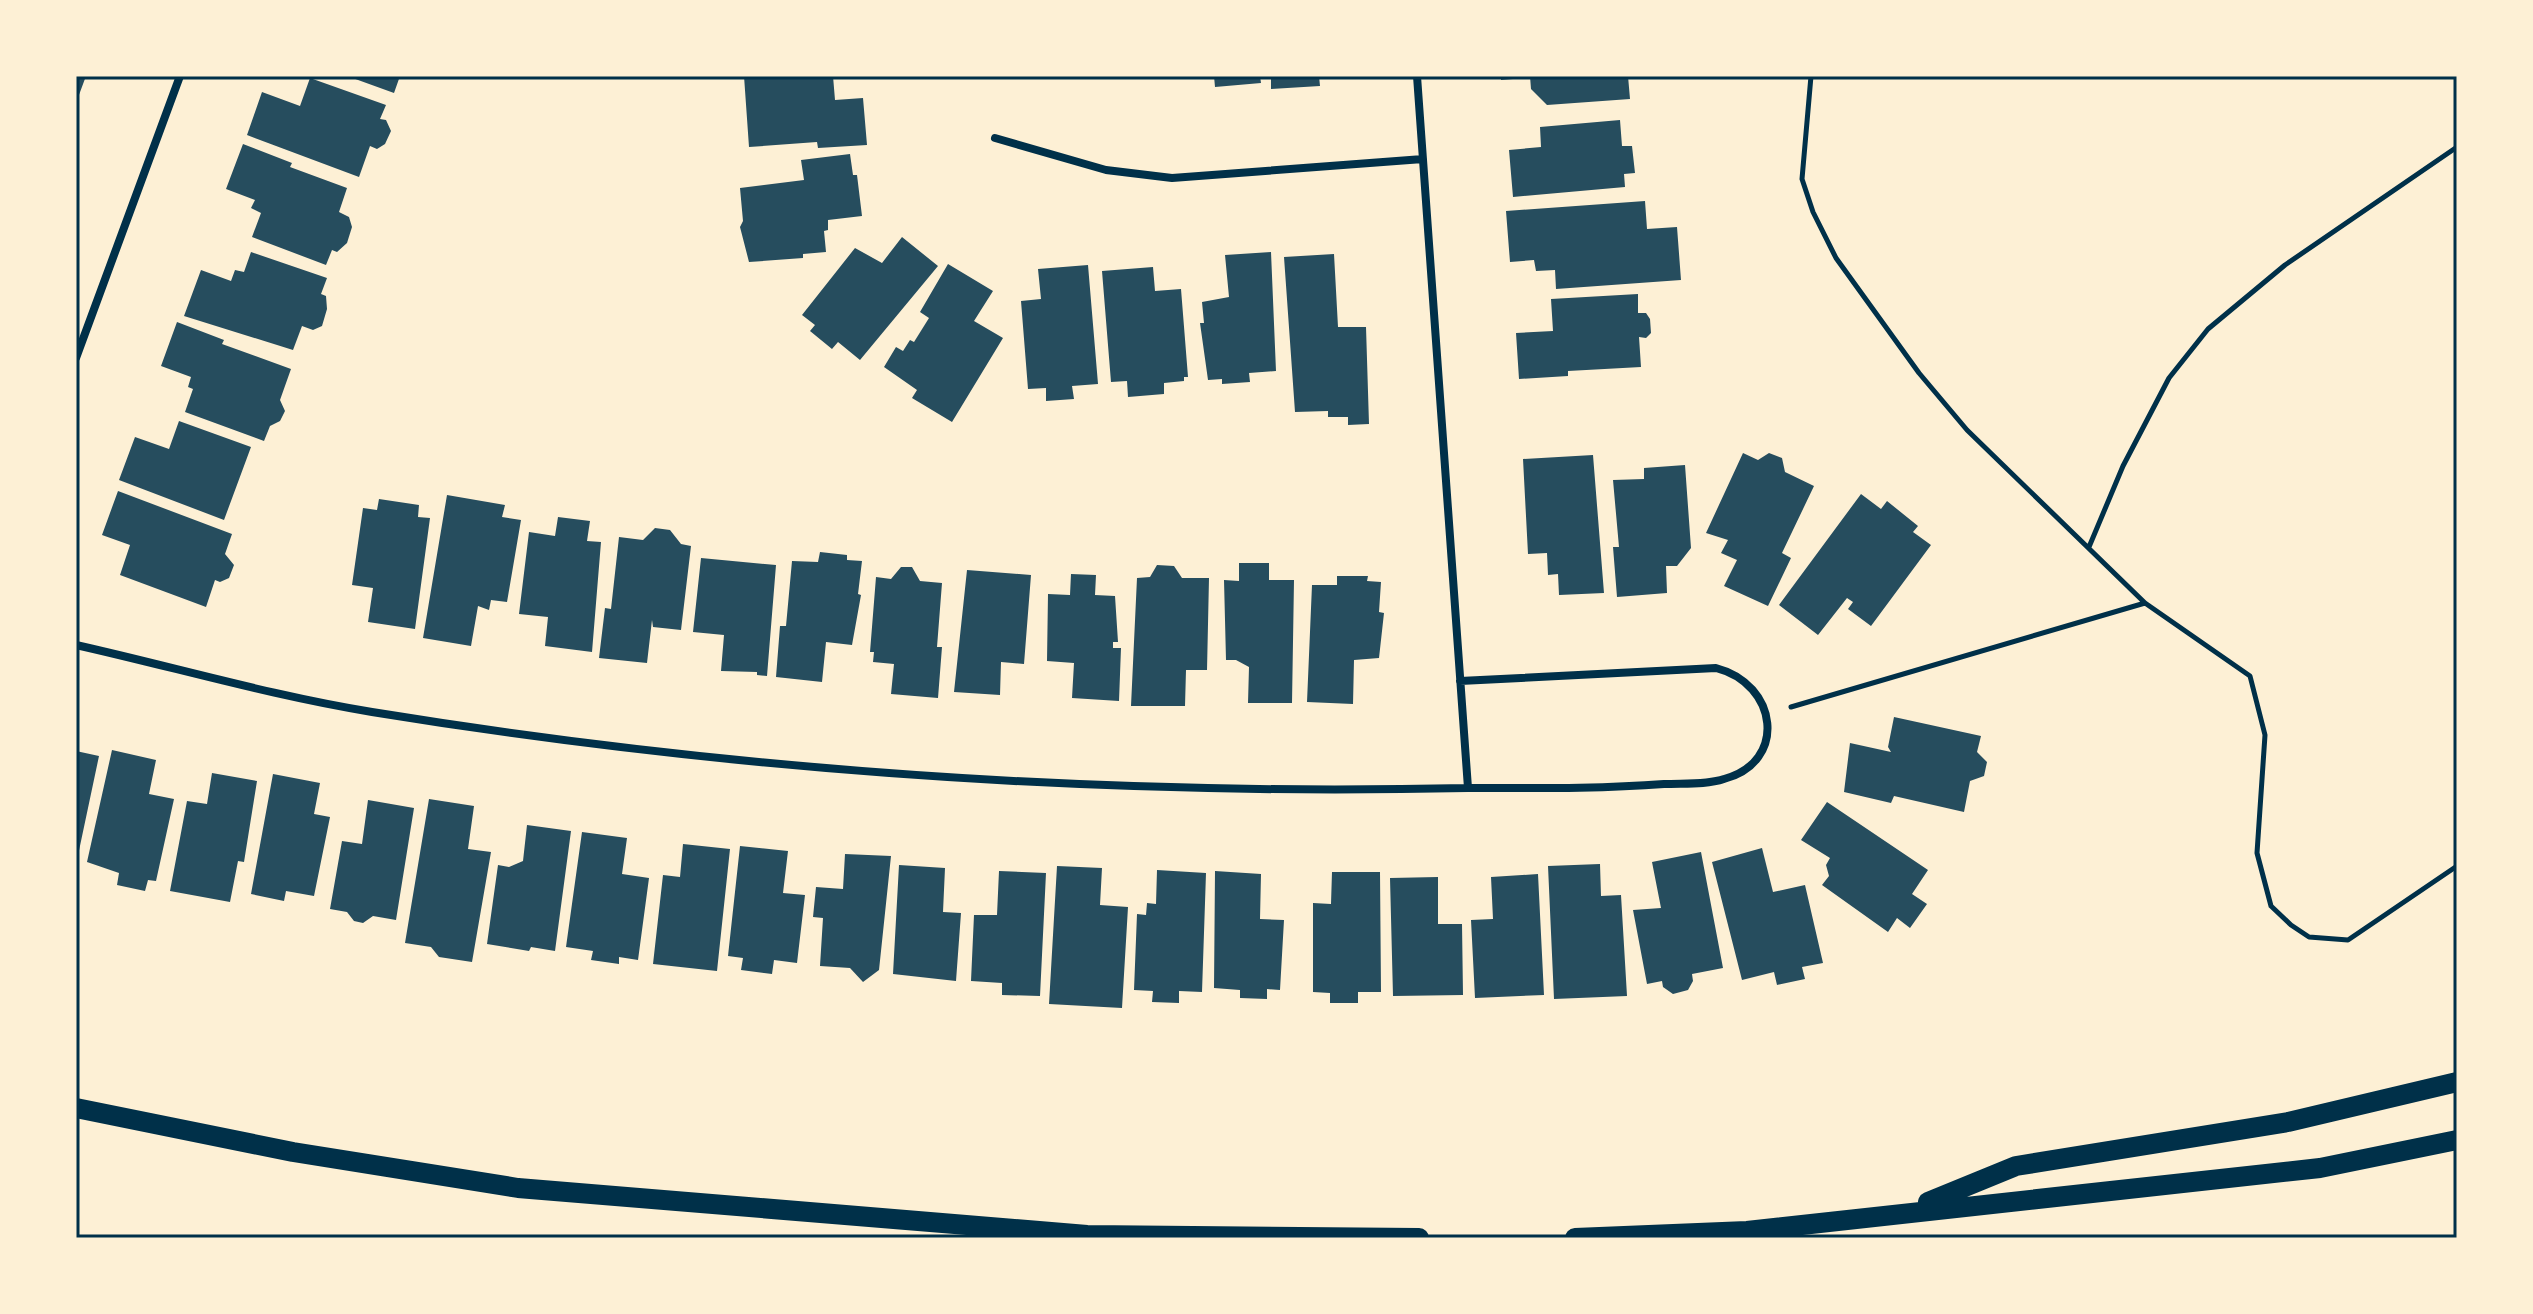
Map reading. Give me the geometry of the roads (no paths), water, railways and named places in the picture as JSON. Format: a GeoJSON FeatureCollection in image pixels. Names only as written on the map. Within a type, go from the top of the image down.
{"type":"FeatureCollection","features":[{"type":"Feature","properties":{"kind":"main road"},"geometry":{"type":"LineString","coordinates":[[1906,1211],[2016,1166],[2288,1122],[2457,1082]]}},
{"type":"Feature","properties":{"kind":"main road"},"geometry":{"type":"LineString","coordinates":[[76,1108],[293,1152],[518,1188],[1087,1235],[1419,1238]]}},
{"type":"Feature","properties":{"kind":"main road"},"geometry":{"type":"LineString","coordinates":[[1575,1238],[1747,1231],[1906,1211],[2320,1168],[2457,1140]]}},
{"type":"Feature","properties":{"kind":"street"},"geometry":{"type":"LineString","coordinates":[[76,358],[180,76]]}},
{"type":"Feature","properties":{"kind":"street"},"geometry":{"type":"LineString","coordinates":[[1417,76],[1468,788]]}},
{"type":"Feature","properties":{"kind":"street"},"geometry":{"type":"LineString","coordinates":[[995,138],[1106,170],[1172,178],[1423,159]]}},
{"type":"Feature","properties":{"kind":"street"},"geometry":{"type":"LineString","coordinates":[[76,645],[368,711],[607,746],[840,771],[1060,784],[1288,792],[1603,789],[1723,780],[1753,763],[1763,748],[1767,714],[1761,697],[1749,682],[1733,672],[1716,668],[1460,681]]}}]}
